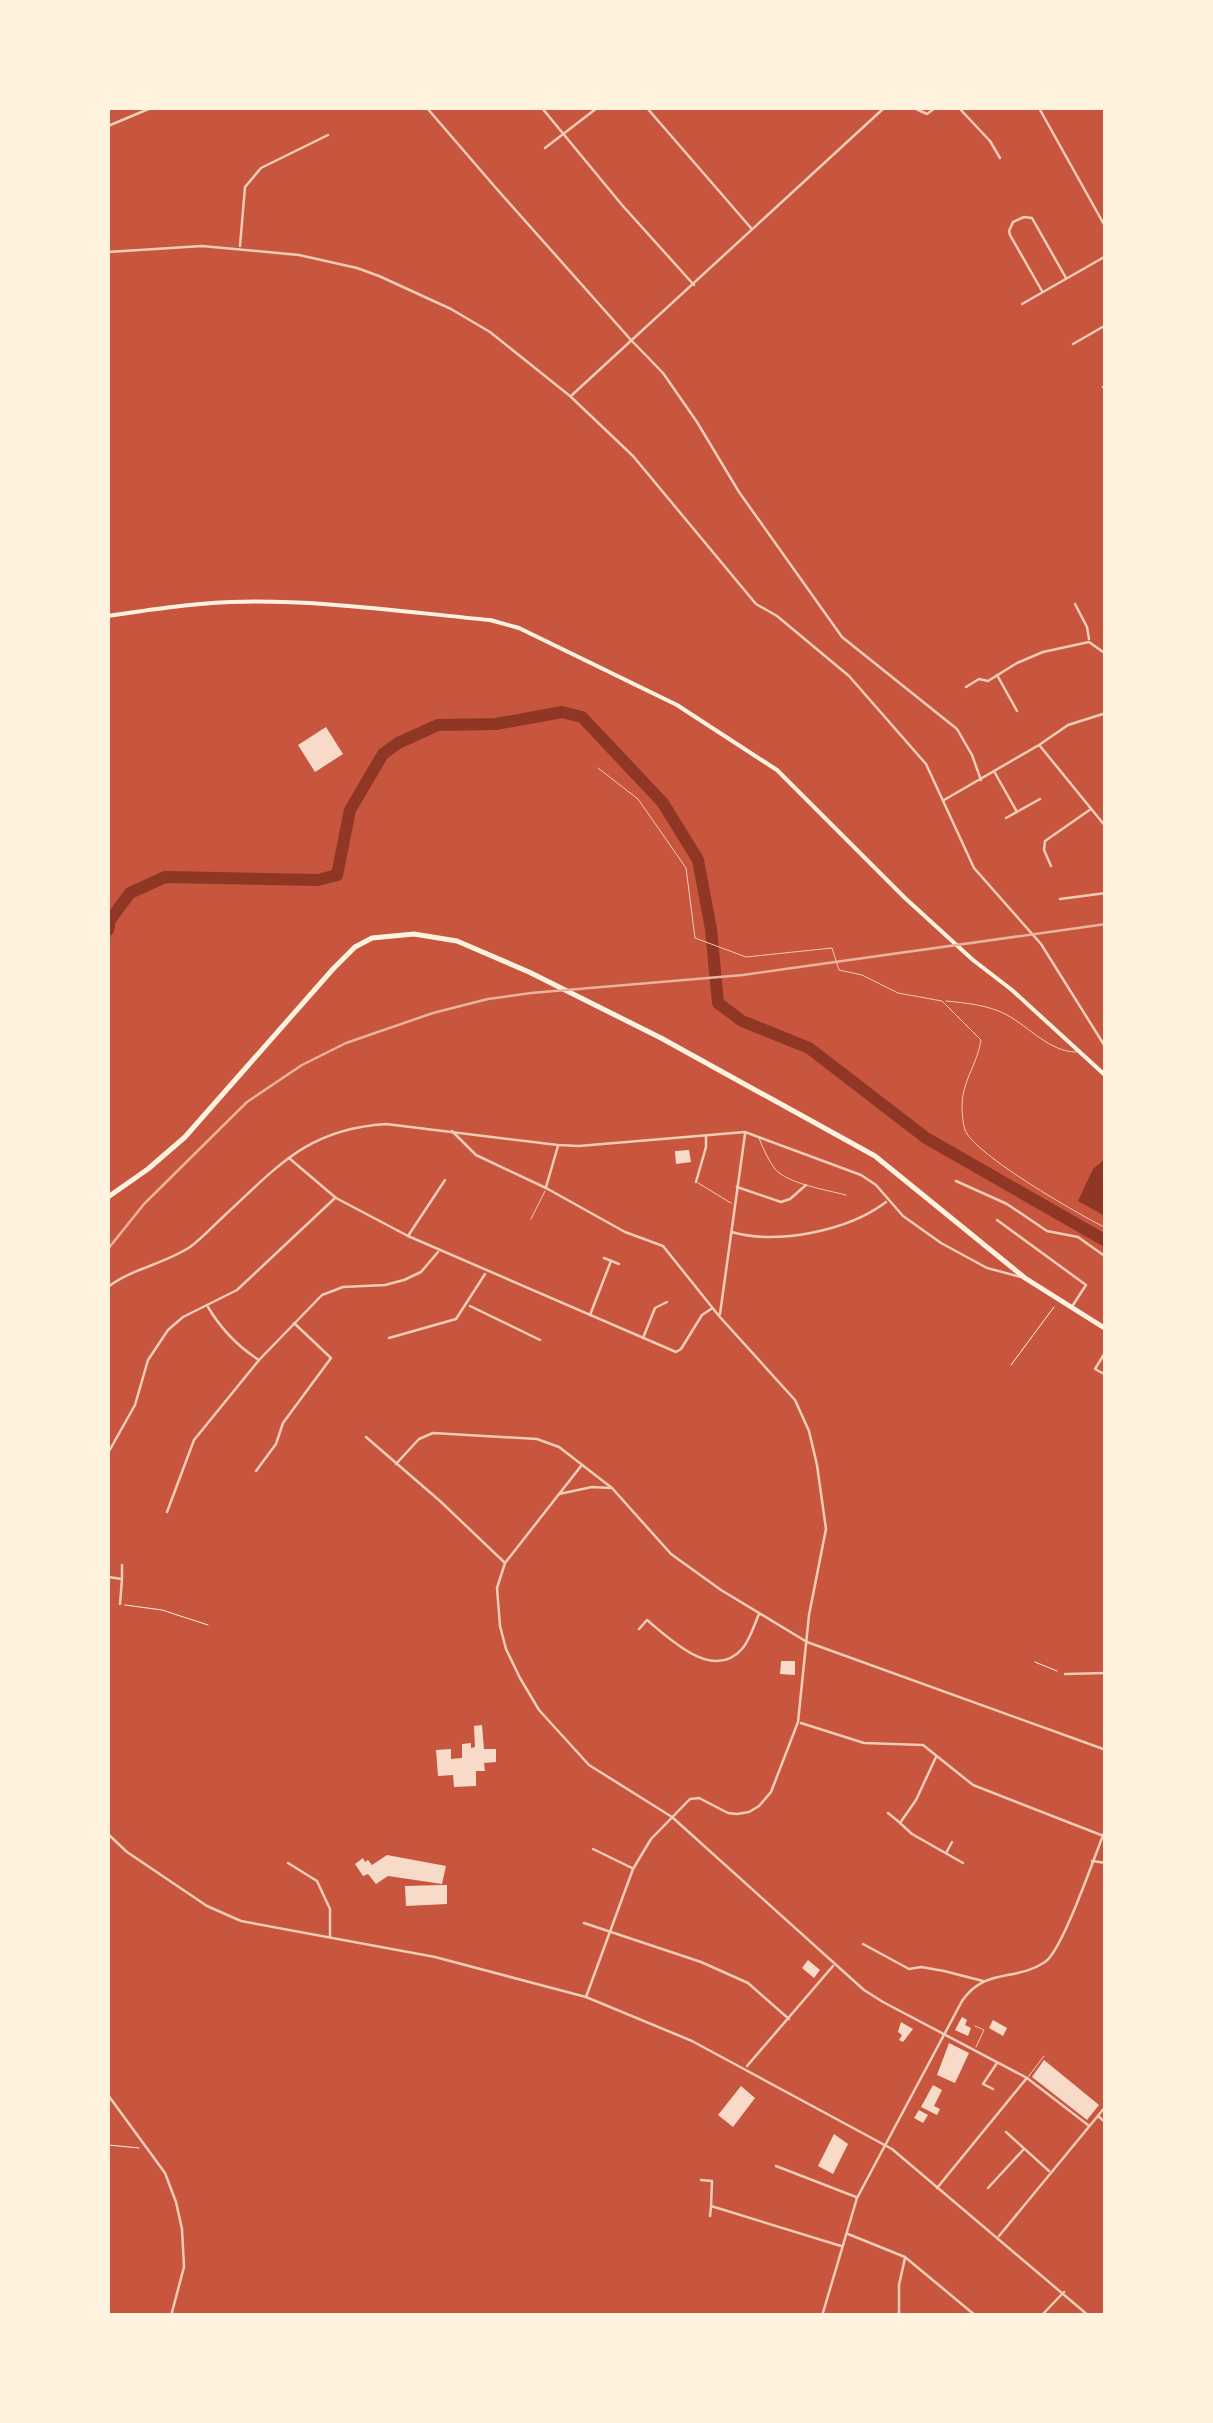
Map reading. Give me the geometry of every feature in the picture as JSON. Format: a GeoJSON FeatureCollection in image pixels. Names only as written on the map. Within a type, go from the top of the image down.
{"type":"FeatureCollection","features":[{"type":"Feature","properties":{"kind":"main road"},"geometry":{"type":"LineString","coordinates":[[108,616],[233,602],[306,604],[490,620],[519,628],[677,705],[776,770],[905,898],[1106,1076]]}},
{"type":"Feature","properties":{"kind":"main road"},"geometry":{"type":"LineString","coordinates":[[108,1197],[184,1137],[355,948],[372,938],[414,934],[456,942],[530,972],[828,1128],[876,1156],[1024,1278],[1106,1329]]}},
{"type":"Feature","properties":{"kind":"street"},"geometry":{"type":"LineString","coordinates":[[108,126],[152,108]]}},
{"type":"Feature","properties":{"kind":"street"},"geometry":{"type":"LineString","coordinates":[[427,108],[663,374],[833,626],[854,648],[957,729],[981,780]]}},
{"type":"Feature","properties":{"kind":"street"},"geometry":{"type":"LineString","coordinates":[[542,108],[694,284]]}},
{"type":"Feature","properties":{"kind":"street"},"geometry":{"type":"LineString","coordinates":[[545,148],[597,108]]}},
{"type":"Feature","properties":{"kind":"street"},"geometry":{"type":"LineString","coordinates":[[647,108],[752,229]]}},
{"type":"Feature","properties":{"kind":"street"},"geometry":{"type":"LineString","coordinates":[[570,396],[884,108]]}},
{"type":"Feature","properties":{"kind":"street"},"geometry":{"type":"LineString","coordinates":[[916,110],[927,114],[935,108]]}},
{"type":"Feature","properties":{"kind":"street"},"geometry":{"type":"LineString","coordinates":[[959,108],[990,141],[1000,158]]}},
{"type":"Feature","properties":{"kind":"street"},"geometry":{"type":"LineString","coordinates":[[1038,108],[1106,228]]}},
{"type":"Feature","properties":{"kind":"street"},"geometry":{"type":"LineString","coordinates":[[240,248],[245,188],[261,168],[328,136]]}},
{"type":"Feature","properties":{"kind":"street"},"geometry":{"type":"LineString","coordinates":[[1042,291],[1010,236],[1013,222],[1032,218],[1066,278]]}},
{"type":"Feature","properties":{"kind":"street"},"geometry":{"type":"LineString","coordinates":[[108,252],[202,246],[240,248],[358,268],[412,290],[490,332],[570,396],[632,456],[756,604],[777,616],[849,676],[926,764],[974,868],[1041,944],[1106,1048]]}},
{"type":"Feature","properties":{"kind":"street"},"geometry":{"type":"LineString","coordinates":[[1022,304],[1106,256]]}},
{"type":"Feature","properties":{"kind":"street"},"geometry":{"type":"LineString","coordinates":[[1073,344],[1106,325]]}},
{"type":"Feature","properties":{"kind":"street"},"geometry":{"type":"LineString","coordinates":[[1075,604],[1087,627],[1089,642],[1106,654]]}},
{"type":"Feature","properties":{"kind":"street"},"geometry":{"type":"LineString","coordinates":[[966,686],[979,679],[988,680],[1042,652],[1089,642]]}},
{"type":"Feature","properties":{"kind":"street"},"geometry":{"type":"LineString","coordinates":[[997,675],[1017,712]]}},
{"type":"Feature","properties":{"kind":"street"},"geometry":{"type":"LineString","coordinates":[[943,800],[1068,725],[1106,712]]}},
{"type":"Feature","properties":{"kind":"street"},"geometry":{"type":"LineString","coordinates":[[1040,745],[1106,826]]}},
{"type":"Feature","properties":{"kind":"street"},"geometry":{"type":"LineString","coordinates":[[994,771],[1018,812]]}},
{"type":"Feature","properties":{"kind":"street"},"geometry":{"type":"LineString","coordinates":[[1006,818],[1040,799]]}},
{"type":"Feature","properties":{"kind":"street"},"geometry":{"type":"LineString","coordinates":[[1051,866],[1044,850],[1045,841],[1091,809]]}},
{"type":"Feature","properties":{"kind":"street"},"geometry":{"type":"LineString","coordinates":[[1060,899],[1106,893]]}},
{"type":"Feature","properties":{"kind":"street"},"geometry":{"type":"LineString","coordinates":[[108,1287],[195,1244],[288,1158],[335,1132],[386,1124],[558,1145],[745,1132],[860,1175],[876,1185],[903,1216],[946,1246],[987,1268],[1024,1278]]}},
{"type":"Feature","properties":{"kind":"street"},"geometry":{"type":"LineString","coordinates":[[452,1131],[476,1155],[625,1232],[663,1246],[795,1400],[809,1431],[826,1529],[809,1615],[798,1722],[771,1792],[759,1806],[737,1814],[699,1798],[690,1799],[651,1839],[633,1869],[586,1997]]}},
{"type":"Feature","properties":{"kind":"street"},"geometry":{"type":"LineString","coordinates":[[720,1316],[745,1132]]}},
{"type":"Feature","properties":{"kind":"street"},"geometry":{"type":"LineString","coordinates":[[696,1182],[706,1134]]}},
{"type":"Feature","properties":{"kind":"street"},"geometry":{"type":"LineString","coordinates":[[546,1188],[558,1145]]}},
{"type":"Feature","properties":{"kind":"street"},"geometry":{"type":"LineString","coordinates":[[288,1158],[336,1198],[408,1236],[676,1352],[702,1315],[713,1307]]}},
{"type":"Feature","properties":{"kind":"street"},"geometry":{"type":"LineString","coordinates":[[408,1236],[445,1180]]}},
{"type":"Feature","properties":{"kind":"street"},"geometry":{"type":"LineString","coordinates":[[956,1181],[1006,1204],[1048,1231],[1078,1237],[1106,1257]]}},
{"type":"Feature","properties":{"kind":"street"},"geometry":{"type":"LineString","coordinates":[[737,1188],[782,1202],[806,1185]]}},
{"type":"Feature","properties":{"kind":"street"},"geometry":{"type":"LineString","coordinates":[[108,1453],[135,1404],[148,1360],[168,1330],[183,1317],[238,1290],[336,1198]]}},
{"type":"Feature","properties":{"kind":"street"},"geometry":{"type":"LineString","coordinates":[[730,1232],[762,1238],[833,1228],[863,1217],[888,1200]]}},
{"type":"Feature","properties":{"kind":"street"},"geometry":{"type":"LineString","coordinates":[[997,1220],[1086,1285],[1071,1309]]}},
{"type":"Feature","properties":{"kind":"street"},"geometry":{"type":"LineString","coordinates":[[168,1512],[194,1440],[259,1360],[322,1295],[343,1287],[404,1280],[422,1272],[439,1251]]}},
{"type":"Feature","properties":{"kind":"street"},"geometry":{"type":"LineString","coordinates":[[604,1258],[619,1264]]}},
{"type":"Feature","properties":{"kind":"street"},"geometry":{"type":"LineString","coordinates":[[590,1316],[611,1261]]}},
{"type":"Feature","properties":{"kind":"street"},"geometry":{"type":"LineString","coordinates":[[389,1338],[458,1317],[486,1271]]}},
{"type":"Feature","properties":{"kind":"street"},"geometry":{"type":"LineString","coordinates":[[643,1339],[655,1308],[668,1302]]}},
{"type":"Feature","properties":{"kind":"street"},"geometry":{"type":"LineString","coordinates":[[207,1305],[219,1326],[259,1360]]}},
{"type":"Feature","properties":{"kind":"street"},"geometry":{"type":"LineString","coordinates":[[467,1305],[540,1340]]}},
{"type":"Feature","properties":{"kind":"street"},"geometry":{"type":"LineString","coordinates":[[256,1471],[276,1444],[288,1416],[331,1358],[294,1323]]}},
{"type":"Feature","properties":{"kind":"street"},"geometry":{"type":"LineString","coordinates":[[530,1335],[532,1329]]}},
{"type":"Feature","properties":{"kind":"street"},"geometry":{"type":"LineString","coordinates":[[1106,1351],[1095,1369],[1106,1375]]}},
{"type":"Feature","properties":{"kind":"street"},"geometry":{"type":"LineString","coordinates":[[396,1464],[425,1435],[537,1439],[559,1447],[612,1488],[670,1554],[808,1642],[1106,1750]]}},
{"type":"Feature","properties":{"kind":"street"},"geometry":{"type":"LineString","coordinates":[[366,1437],[505,1563]]}},
{"type":"Feature","properties":{"kind":"street"},"geometry":{"type":"LineString","coordinates":[[580,1466],[505,1563],[497,1588],[506,1649],[540,1710],[590,1765],[672,1817],[834,1965],[883,2002],[1027,2078],[1088,2125]]}},
{"type":"Feature","properties":{"kind":"street"},"geometry":{"type":"LineString","coordinates":[[558,1494],[592,1486],[612,1488]]}},
{"type":"Feature","properties":{"kind":"street"},"geometry":{"type":"LineString","coordinates":[[121,1604],[122,1565]]}},
{"type":"Feature","properties":{"kind":"street"},"geometry":{"type":"LineString","coordinates":[[108,1577],[122,1578]]}},
{"type":"Feature","properties":{"kind":"street"},"geometry":{"type":"LineString","coordinates":[[639,1629],[647,1620],[694,1656],[725,1660],[745,1647],[760,1612]]}},
{"type":"Feature","properties":{"kind":"street"},"geometry":{"type":"LineString","coordinates":[[725,1660],[726,1667]]}},
{"type":"Feature","properties":{"kind":"street"},"geometry":{"type":"LineString","coordinates":[[1064,1674],[1106,1673]]}},
{"type":"Feature","properties":{"kind":"street"},"geometry":{"type":"LineString","coordinates":[[798,1722],[864,1743],[923,1745],[973,1786],[1102,1836]]}},
{"type":"Feature","properties":{"kind":"street"},"geometry":{"type":"LineString","coordinates":[[900,1823],[916,1800],[936,1756]]}},
{"type":"Feature","properties":{"kind":"street"},"geometry":{"type":"LineString","coordinates":[[888,1813],[912,1834],[963,1863]]}},
{"type":"Feature","properties":{"kind":"street"},"geometry":{"type":"LineString","coordinates":[[822,2316],[858,2198],[966,1995],[983,1981],[1032,1968],[1053,1956],[1106,1828]]}},
{"type":"Feature","properties":{"kind":"street"},"geometry":{"type":"LineString","coordinates":[[108,1834],[127,1852],[225,1916],[274,1929],[435,1957],[586,1997],[692,2041],[884,2145],[1089,2316]]}},
{"type":"Feature","properties":{"kind":"street"},"geometry":{"type":"LineString","coordinates":[[945,1854],[952,1842]]}},
{"type":"Feature","properties":{"kind":"street"},"geometry":{"type":"LineString","coordinates":[[593,1849],[633,1869]]}},
{"type":"Feature","properties":{"kind":"street"},"geometry":{"type":"LineString","coordinates":[[294,1867],[298,1861]]}},
{"type":"Feature","properties":{"kind":"street"},"geometry":{"type":"LineString","coordinates":[[1092,1861],[1106,1863]]}},
{"type":"Feature","properties":{"kind":"street"},"geometry":{"type":"LineString","coordinates":[[288,1863],[317,1881],[330,1909],[330,1938]]}},
{"type":"Feature","properties":{"kind":"street"},"geometry":{"type":"LineString","coordinates":[[584,1923],[701,1962],[748,1983],[789,2019]]}},
{"type":"Feature","properties":{"kind":"street"},"geometry":{"type":"LineString","coordinates":[[863,1944],[909,1968],[921,1967],[983,1981]]}},
{"type":"Feature","properties":{"kind":"street"},"geometry":{"type":"LineString","coordinates":[[746,2068],[834,1965]]}},
{"type":"Feature","properties":{"kind":"street"},"geometry":{"type":"LineString","coordinates":[[983,2084],[997,2062]]}},
{"type":"Feature","properties":{"kind":"street"},"geometry":{"type":"LineString","coordinates":[[937,2188],[1027,2078]]}},
{"type":"Feature","properties":{"kind":"street"},"geometry":{"type":"LineString","coordinates":[[975,2080],[993,2090]]}},
{"type":"Feature","properties":{"kind":"street"},"geometry":{"type":"LineString","coordinates":[[108,2095],[165,2173],[176,2202],[184,2267],[171,2316]]}},
{"type":"Feature","properties":{"kind":"street"},"geometry":{"type":"LineString","coordinates":[[998,2238],[1106,2106]]}},
{"type":"Feature","properties":{"kind":"street"},"geometry":{"type":"LineString","coordinates":[[1096,2115],[1106,2123]]}},
{"type":"Feature","properties":{"kind":"street"},"geometry":{"type":"LineString","coordinates":[[1006,2132],[1050,2172]]}},
{"type":"Feature","properties":{"kind":"street"},"geometry":{"type":"LineString","coordinates":[[988,2188],[1024,2148]]}},
{"type":"Feature","properties":{"kind":"street"},"geometry":{"type":"LineString","coordinates":[[776,2166],[858,2198]]}},
{"type":"Feature","properties":{"kind":"street"},"geometry":{"type":"LineString","coordinates":[[701,2180],[712,2181],[710,2216]]}},
{"type":"Feature","properties":{"kind":"street"},"geometry":{"type":"LineString","coordinates":[[710,2206],[843,2246]]}},
{"type":"Feature","properties":{"kind":"street"},"geometry":{"type":"LineString","coordinates":[[846,2233],[905,2257],[976,2316]]}},
{"type":"Feature","properties":{"kind":"street"},"geometry":{"type":"LineString","coordinates":[[899,2316],[899,2285],[905,2257]]}},
{"type":"Feature","properties":{"kind":"street"},"geometry":{"type":"LineString","coordinates":[[1041,2316],[1064,2292]]}},
{"type":"Feature","properties":{"kind":"lane"},"geometry":{"type":"LineString","coordinates":[[598,768],[638,799],[686,868],[696,938],[746,957],[832,948],[839,970],[862,975],[898,993],[1004,1012],[1063,1052],[1079,1052]]}},
{"type":"Feature","properties":{"kind":"lane"},"geometry":{"type":"LineString","coordinates":[[942,1001],[980,1040],[961,1104],[966,1132],[978,1148],[1061,1204],[1106,1228]]}},
{"type":"Feature","properties":{"kind":"lane"},"geometry":{"type":"LineString","coordinates":[[758,1136],[775,1169],[784,1176],[846,1196]]}},
{"type":"Feature","properties":{"kind":"lane"},"geometry":{"type":"LineString","coordinates":[[696,1182],[734,1205]]}},
{"type":"Feature","properties":{"kind":"lane"},"geometry":{"type":"LineString","coordinates":[[530,1219],[546,1188]]}},
{"type":"Feature","properties":{"kind":"lane"},"geometry":{"type":"LineString","coordinates":[[975,2026],[984,2030],[975,2050]]}},
{"type":"Feature","properties":{"kind":"lane"},"geometry":{"type":"LineString","coordinates":[[1027,2078],[1044,2056]]}},
{"type":"Feature","properties":{"kind":"path"},"geometry":{"type":"LineString","coordinates":[[1010,1365],[1058,1301]]}},
{"type":"Feature","properties":{"kind":"path"},"geometry":{"type":"LineString","coordinates":[[121,1604],[162,1610],[208,1624]]}},
{"type":"Feature","properties":{"kind":"path"},"geometry":{"type":"LineString","coordinates":[[1034,1662],[1064,1674]]}},
{"type":"Feature","properties":{"kind":"path"},"geometry":{"type":"LineString","coordinates":[[108,2145],[147,2148]]}},
{"type":"Feature","properties":{"kind":"shaded area"},"geometry":{"type":"Polygon","coordinates":[[[1105,1159],[1105,1216],[1078,1201],[1093,1169],[1105,1159]]]}},
{"type":"Feature","properties":{"kind":"building"},"geometry":{"type":"Polygon","coordinates":[[[326,727],[343,754],[315,772],[298,745],[326,727]]]}},
{"type":"Feature","properties":{"kind":"building"},"geometry":{"type":"Polygon","coordinates":[[[689,1150],[691,1162],[676,1164],[675,1151],[689,1150]]]}},
{"type":"Feature","properties":{"kind":"building"},"geometry":{"type":"Polygon","coordinates":[[[781,1661],[795,1661],[795,1675],[780,1674],[781,1661]]]}},
{"type":"Feature","properties":{"kind":"building"},"geometry":{"type":"Polygon","coordinates":[[[482,1725],[484,1749],[496,1749],[496,1762],[484,1763],[485,1771],[476,1771],[476,1786],[454,1787],[453,1775],[438,1776],[436,1750],[451,1749],[451,1759],[462,1758],[462,1744],[475,1747],[474,1726],[482,1725]]]}},
{"type":"Feature","properties":{"kind":"building"},"geometry":{"type":"Polygon","coordinates":[[[387,1855],[446,1866],[442,1884],[388,1876],[376,1884],[368,1874],[363,1876],[355,1864],[363,1858],[372,1865],[387,1855]]]}},
{"type":"Feature","properties":{"kind":"building"},"geometry":{"type":"Polygon","coordinates":[[[447,1885],[447,1904],[406,1906],[405,1886],[447,1885]]]}},
{"type":"Feature","properties":{"kind":"building"},"geometry":{"type":"Polygon","coordinates":[[[808,1960],[820,1970],[814,1978],[802,1968],[808,1960]]]}},
{"type":"Feature","properties":{"kind":"building"},"geometry":{"type":"Polygon","coordinates":[[[962,2017],[971,2028],[968,2036],[955,2030],[962,2017]]]}},
{"type":"Feature","properties":{"kind":"building"},"geometry":{"type":"Polygon","coordinates":[[[993,2020],[1007,2028],[1003,2036],[989,2028],[993,2020]]]}},
{"type":"Feature","properties":{"kind":"building"},"geometry":{"type":"Polygon","coordinates":[[[901,2022],[913,2029],[903,2042],[898,2032],[901,2022]]]}},
{"type":"Feature","properties":{"kind":"building"},"geometry":{"type":"Polygon","coordinates":[[[949,2043],[969,2053],[955,2083],[937,2075],[949,2043]]]}},
{"type":"Feature","properties":{"kind":"building"},"geometry":{"type":"Polygon","coordinates":[[[1044,2060],[1099,2105],[1087,2120],[1032,2077],[1044,2060]]]}},
{"type":"Feature","properties":{"kind":"building"},"geometry":{"type":"Polygon","coordinates":[[[933,2085],[942,2090],[934,2106],[940,2109],[937,2115],[921,2107],[933,2085]]]}},
{"type":"Feature","properties":{"kind":"building"},"geometry":{"type":"Polygon","coordinates":[[[741,2086],[755,2098],[733,2127],[718,2115],[741,2086]]]}},
{"type":"Feature","properties":{"kind":"building"},"geometry":{"type":"Polygon","coordinates":[[[919,2110],[928,2115],[923,2123],[914,2118],[919,2110]]]}},
{"type":"Feature","properties":{"kind":"building"},"geometry":{"type":"Polygon","coordinates":[[[834,2134],[848,2144],[833,2174],[818,2166],[834,2134]]]}},
{"type":"Feature","properties":{"kind":"waterway"},"geometry":{"type":"LineString","coordinates":[[108,930],[110,920],[130,893],[165,877],[318,880],[337,875],[350,810],[383,754],[438,725],[496,724],[562,712],[582,717],[663,803],[698,860],[711,929],[718,1003],[742,1021],[809,1048],[926,1138],[1106,1241]]}},
{"type":"Feature","properties":{"kind":"railway"},"geometry":{"type":"LineString","coordinates":[[108,1249],[144,1204],[247,1102],[302,1065],[346,1043],[433,1013],[531,993],[743,975],[1106,924]]}}]}
